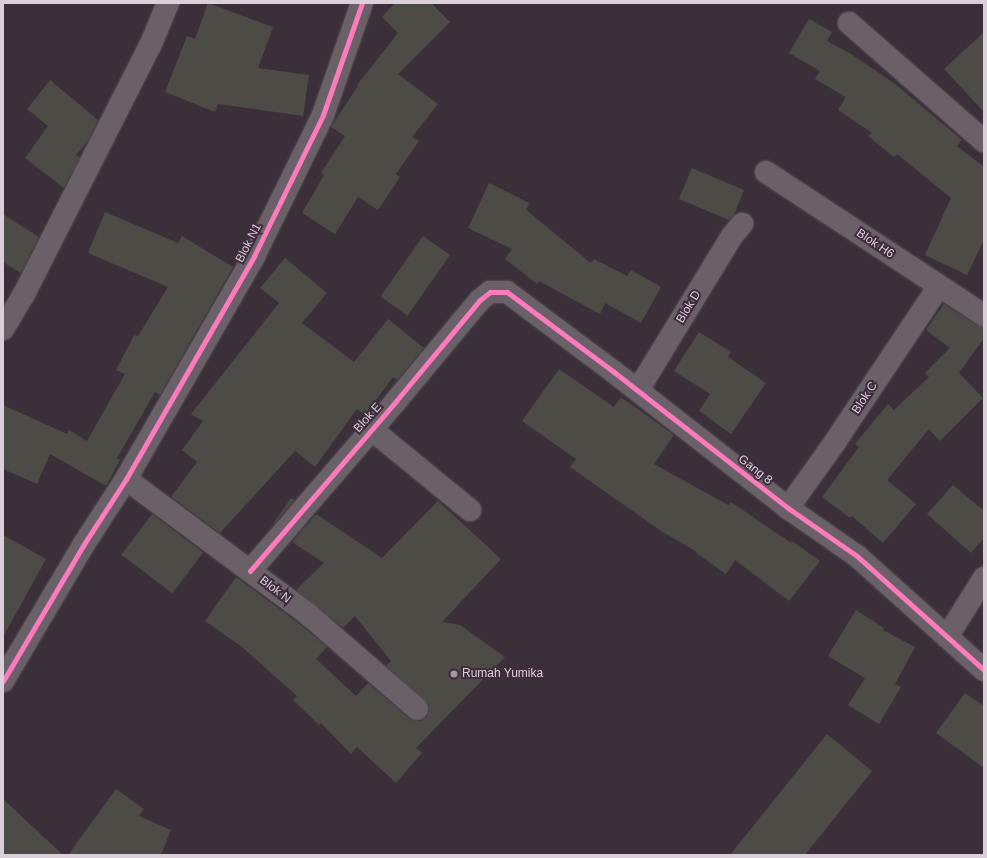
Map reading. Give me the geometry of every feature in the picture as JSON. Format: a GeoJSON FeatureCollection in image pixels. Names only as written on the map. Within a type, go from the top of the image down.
{"type":"FeatureCollection","features":[{"type":"Feature","properties":{"kind":"street"},"geometry":{"type":"LineString","coordinates":[[3,329],[23,296],[150,46],[168,3]]}},
{"type":"Feature","properties":{"kind":"street","name":"Blok N1"},"geometry":{"type":"LineString","coordinates":[[3,681],[84,544],[126,479],[254,256],[323,115],[362,3]]}},
{"type":"Feature","properties":{"kind":"street"},"geometry":{"type":"LineString","coordinates":[[848,23],[984,141]]}},
{"type":"Feature","properties":{"kind":"street","name":"Blok H6"},"geometry":{"type":"LineString","coordinates":[[766,172],[984,315]]}},
{"type":"Feature","properties":{"kind":"street","name":"Blok D"},"geometry":{"type":"LineString","coordinates":[[638,390],[732,236],[742,224]]}},
{"type":"Feature","properties":{"kind":"street","name":"Blok C"},"geometry":{"type":"LineString","coordinates":[[788,508],[852,417],[939,286]]}},
{"type":"Feature","properties":{"kind":"street","name":"Blok E"},"geometry":{"type":"LineString","coordinates":[[250,571],[480,300],[490,292],[507,292]]}},
{"type":"Feature","properties":{"kind":"street","name":"Gang 8"},"geometry":{"type":"LineString","coordinates":[[507,292],[638,390],[788,508],[857,556],[984,670]]}},
{"type":"Feature","properties":{"kind":"street"},"geometry":{"type":"LineString","coordinates":[[371,428],[470,510]]}},
{"type":"Feature","properties":{"kind":"street","name":"Blok N"},"geometry":{"type":"LineString","coordinates":[[126,479],[309,615],[417,709]]}},
{"type":"Feature","properties":{"kind":"street"},"geometry":{"type":"LineString","coordinates":[[947,637],[984,578]]}},
{"type":"Feature","properties":{"kind":"building"},"geometry":{"type":"Polygon","coordinates":[[[208,3],[273,27],[258,68],[309,75],[303,116],[218,104],[215,112],[165,92],[187,36],[195,39],[208,3]]]}},
{"type":"Feature","properties":{"kind":"building"},"geometry":{"type":"Polygon","coordinates":[[[395,3],[431,3],[450,22],[398,74],[438,104],[412,137],[419,141],[396,174],[400,177],[378,210],[358,197],[335,234],[302,213],[324,175],[321,173],[345,136],[331,127],[332,125],[358,86],[357,85],[398,33],[382,17],[395,3]]]}},
{"type":"Feature","properties":{"kind":"building"},"geometry":{"type":"Polygon","coordinates":[[[809,19],[832,32],[827,41],[851,54],[894,83],[962,140],[957,146],[984,167],[984,240],[967,275],[925,255],[951,198],[897,154],[894,157],[868,136],[872,133],[838,110],[846,97],[815,79],[820,71],[789,53],[809,19]]]}},
{"type":"Feature","properties":{"kind":"building"},"geometry":{"type":"Polygon","coordinates":[[[984,32],[984,112],[944,69],[984,32]]]}},
{"type":"Feature","properties":{"kind":"building"},"geometry":{"type":"Polygon","coordinates":[[[50,80],[98,120],[88,141],[76,155],[80,157],[64,188],[25,158],[48,126],[27,109],[50,80]]]}},
{"type":"Feature","properties":{"kind":"building"},"geometry":{"type":"Polygon","coordinates":[[[692,168],[744,190],[734,215],[729,220],[679,199],[692,168]]]}},
{"type":"Feature","properties":{"kind":"building"},"geometry":{"type":"Polygon","coordinates":[[[489,183],[529,203],[526,210],[591,263],[594,259],[627,276],[631,270],[661,287],[641,323],[605,303],[600,314],[539,281],[537,284],[505,259],[512,249],[468,228],[489,183]]]}},
{"type":"Feature","properties":{"kind":"building"},"geometry":{"type":"Polygon","coordinates":[[[105,212],[178,243],[182,236],[233,267],[160,395],[155,392],[117,458],[120,460],[106,486],[50,454],[37,484],[3,469],[3,405],[67,434],[69,430],[87,441],[125,374],[116,370],[134,335],[138,336],[168,287],[88,253],[105,212]]]}},
{"type":"Feature","properties":{"kind":"building"},"geometry":{"type":"Polygon","coordinates":[[[3,214],[39,237],[21,273],[3,262],[3,214]]]}},
{"type":"Feature","properties":{"kind":"building"},"geometry":{"type":"Polygon","coordinates":[[[423,236],[450,255],[408,316],[381,297],[423,236]]]}},
{"type":"Feature","properties":{"kind":"building"},"geometry":{"type":"Polygon","coordinates":[[[285,258],[327,293],[302,323],[354,362],[388,319],[424,348],[397,380],[393,377],[365,415],[357,409],[315,467],[295,451],[220,533],[171,497],[197,462],[182,450],[203,421],[191,414],[279,303],[260,288],[285,258]]]}},
{"type":"Feature","properties":{"kind":"building"},"geometry":{"type":"Polygon","coordinates":[[[944,304],[977,325],[984,327],[984,338],[959,373],[983,398],[940,441],[929,429],[887,480],[916,504],[883,543],[852,516],[850,518],[822,497],[859,447],[855,444],[888,404],[894,410],[929,377],[925,373],[950,348],[926,330],[944,304]]]}},
{"type":"Feature","properties":{"kind":"building"},"geometry":{"type":"Polygon","coordinates":[[[699,332],[731,352],[728,357],[766,383],[731,434],[699,411],[710,394],[674,371],[699,332]]]}},
{"type":"Feature","properties":{"kind":"building"},"geometry":{"type":"Polygon","coordinates":[[[559,369],[614,407],[621,397],[674,435],[654,464],[728,505],[731,502],[820,561],[789,601],[735,560],[726,574],[696,553],[697,552],[661,531],[570,467],[576,459],[522,421],[559,369]]]}},
{"type":"Feature","properties":{"kind":"building"},"geometry":{"type":"Polygon","coordinates":[[[953,485],[984,511],[984,538],[971,553],[927,514],[953,485]]]}},
{"type":"Feature","properties":{"kind":"building"},"geometry":{"type":"Polygon","coordinates":[[[291,498],[295,500],[270,528],[291,498]]]}},
{"type":"Feature","properties":{"kind":"building"},"geometry":{"type":"Polygon","coordinates":[[[438,501],[501,559],[442,622],[460,625],[505,657],[416,748],[422,753],[396,783],[357,747],[351,754],[321,723],[319,725],[293,700],[297,696],[242,647],[205,621],[236,577],[301,625],[327,647],[316,659],[356,696],[368,683],[409,718],[415,721],[421,721],[429,712],[429,705],[386,666],[391,661],[355,616],[343,628],[296,590],[324,563],[292,542],[316,514],[382,558],[438,501]]]}},
{"type":"Feature","properties":{"kind":"building"},"geometry":{"type":"Polygon","coordinates":[[[152,514],[203,553],[172,593],[121,555],[152,514]]]}},
{"type":"Feature","properties":{"kind":"building"},"geometry":{"type":"Polygon","coordinates":[[[3,535],[46,559],[3,637],[3,535]]]}},
{"type":"Feature","properties":{"kind":"building"},"geometry":{"type":"Polygon","coordinates":[[[856,610],[884,628],[883,630],[915,647],[895,684],[901,687],[879,724],[848,705],[865,678],[828,656],[856,610]]]}},
{"type":"Feature","properties":{"kind":"building"},"geometry":{"type":"Polygon","coordinates":[[[965,693],[984,706],[984,768],[936,733],[965,693]]]}},
{"type":"Feature","properties":{"kind":"building"},"geometry":{"type":"Polygon","coordinates":[[[827,734],[872,771],[805,855],[730,855],[827,734]]]}},
{"type":"Feature","properties":{"kind":"building"},"geometry":{"type":"Polygon","coordinates":[[[116,789],[144,809],[139,816],[171,830],[161,855],[68,855],[116,789]]]}},
{"type":"Feature","properties":{"kind":"building"},"geometry":{"type":"Polygon","coordinates":[[[3,799],[63,855],[3,855],[3,799]]]}},
{"type":"Feature","properties":{"kind":"cycle path"},"geometry":{"type":"LineString","coordinates":[[3,681],[84,544],[126,479],[254,256],[323,115],[362,3]]}},
{"type":"Feature","properties":{"kind":"cycle path"},"geometry":{"type":"LineString","coordinates":[[250,571],[396,401],[480,300],[490,292],[507,292],[614,372],[788,508],[857,556],[984,670]]}},
{"type":"Feature","properties":{"kind":"place","name":"Rumah Yumika"},"geometry":{"type":"Point","coordinates":[454,674]}}]}
